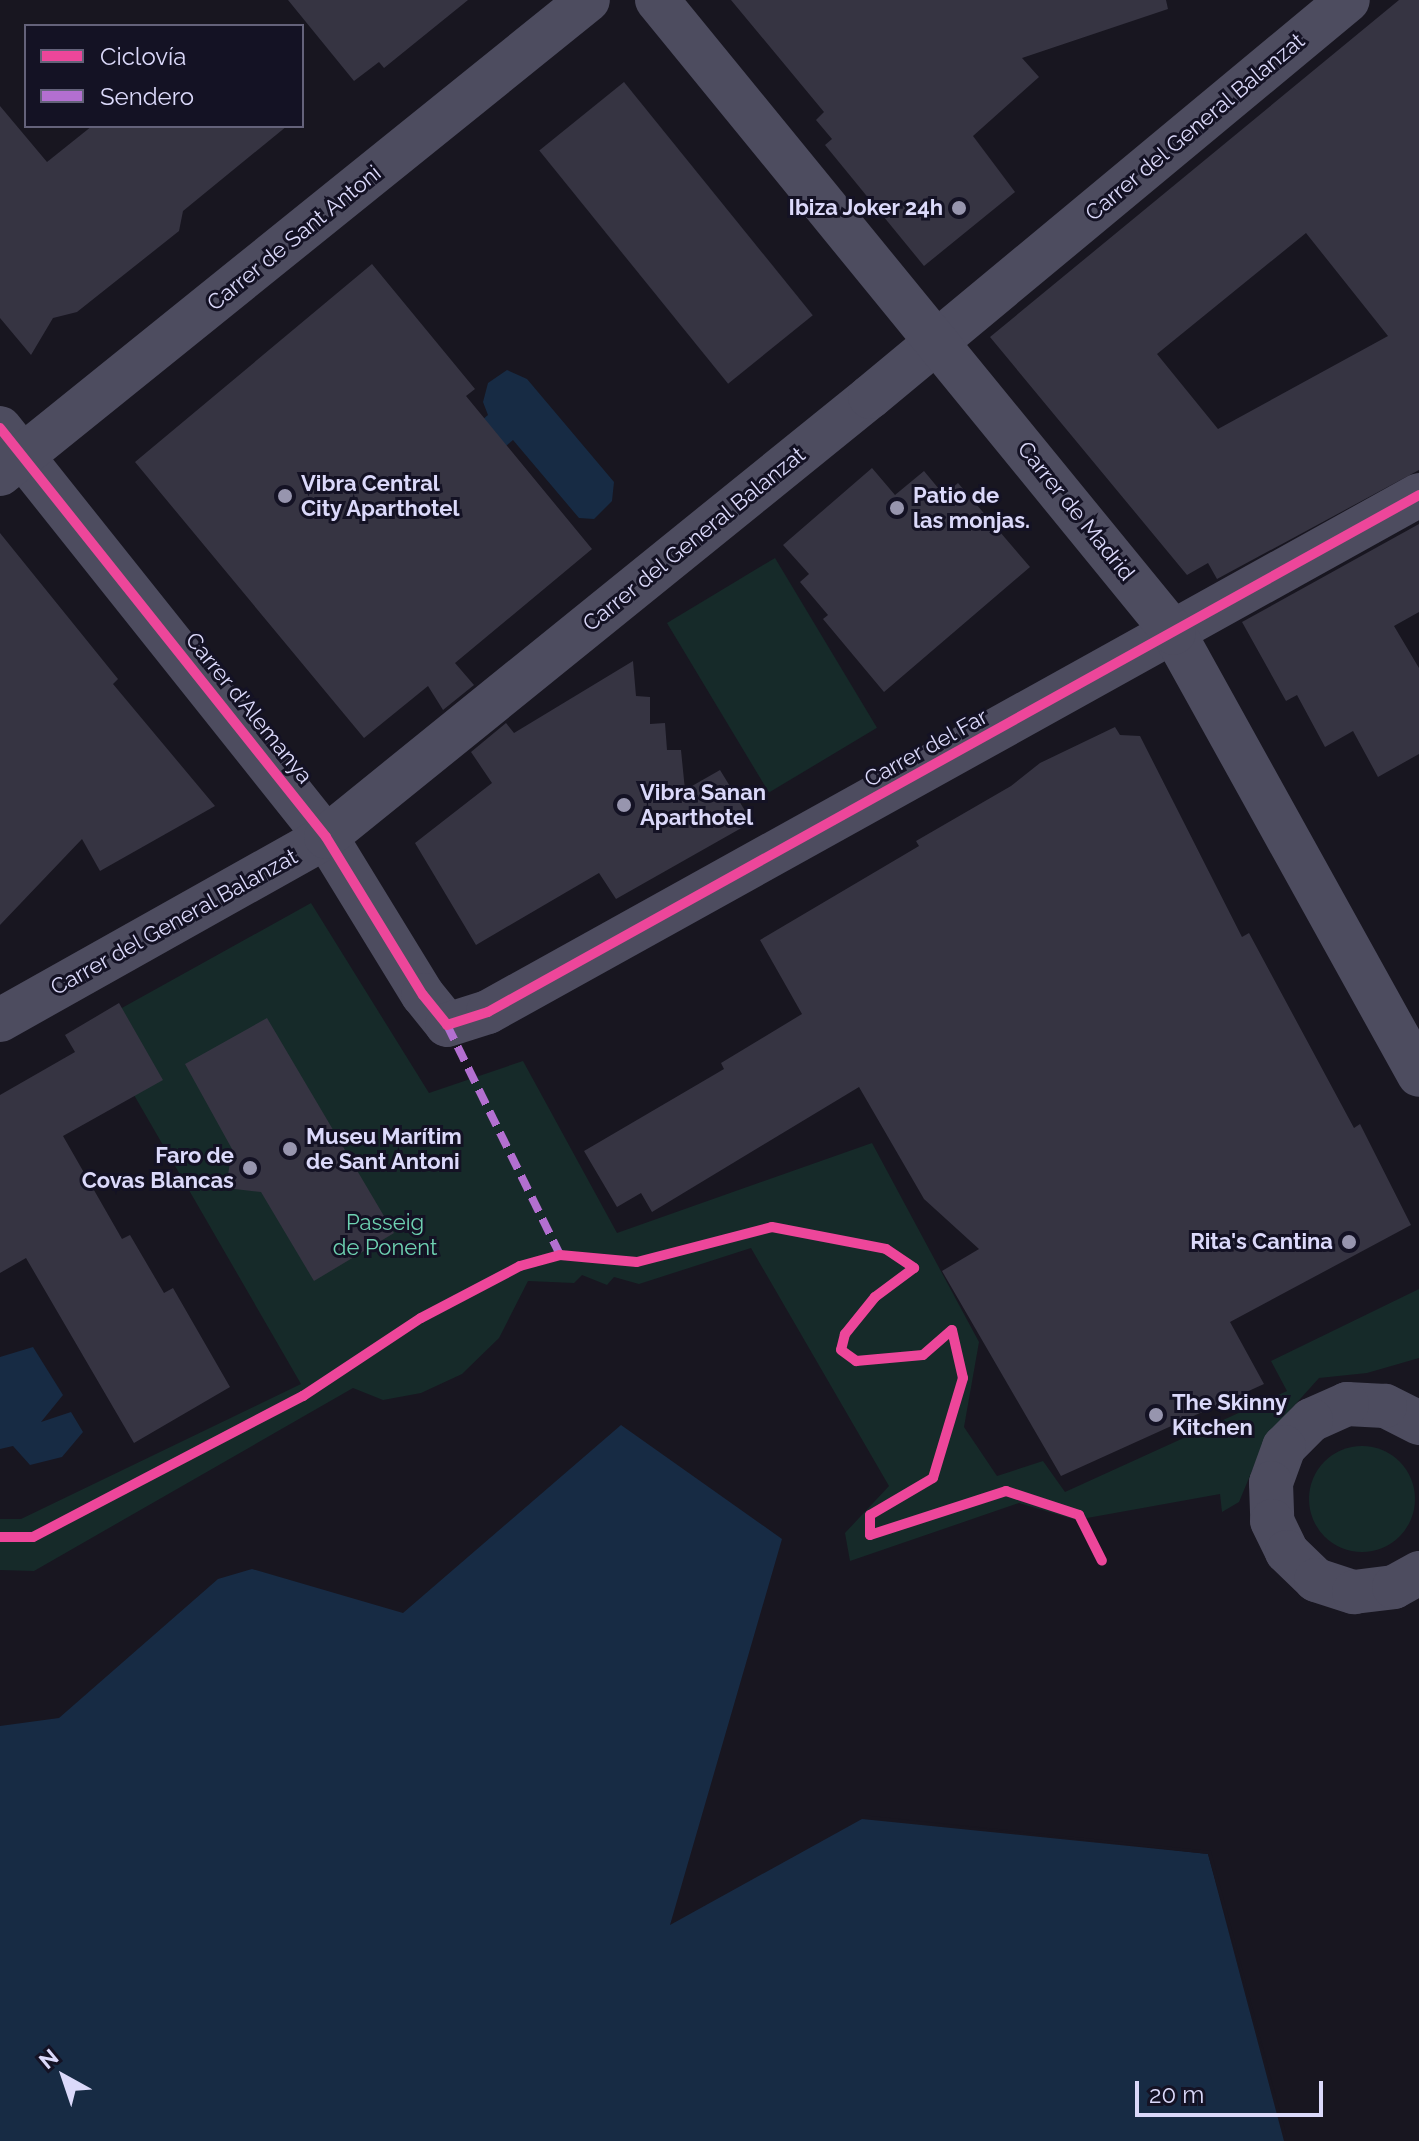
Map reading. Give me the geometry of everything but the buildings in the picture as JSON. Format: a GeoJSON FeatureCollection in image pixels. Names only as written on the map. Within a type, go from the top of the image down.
{"type":"FeatureCollection","features":[{"type":"Feature","properties":{"kind":"street","name":"Carrer de Sant Antoni"},"geometry":{"type":"LineString","coordinates":[[7,453],[588,0]]}},
{"type":"Feature","properties":{"kind":"street","name":"Carrer de Madrid"},"geometry":{"type":"LineString","coordinates":[[657,0],[939,341],[1174,633],[1419,1075]]}},
{"type":"Feature","properties":{"kind":"street","name":"Carrer del General Balanzat"},"geometry":{"type":"LineString","coordinates":[[0,1020],[326,837],[939,341],[1348,0]]}},
{"type":"Feature","properties":{"kind":"street","name":"Carrer d'Alemanya"},"geometry":{"type":"LineString","coordinates":[[7,453],[326,837],[423,995],[447,1025]]}},
{"type":"Feature","properties":{"kind":"street","name":"Carrer del Far"},"geometry":{"type":"LineString","coordinates":[[447,1025],[488,1012],[1419,495]]}},
{"type":"Feature","properties":{"kind":"street"},"geometry":{"type":"LineString","coordinates":[[1408,1408],[1347,1404],[1311,1420],[1284,1447],[1271,1483],[1272,1521],[1287,1552],[1316,1580],[1354,1592],[1394,1587],[1419,1573]]}},
{"type":"Feature","properties":{"kind":"green space"},"geometry":{"type":"Polygon","coordinates":[[[775,558],[877,728],[769,793],[667,623],[775,558]]]}},
{"type":"Feature","properties":{"kind":"green space","name":"Passeig de Ponent"},"geometry":{"type":"Polygon","coordinates":[[[311,903],[429,1093],[523,1061],[617,1233],[872,1143],[979,1342],[964,1427],[997,1476],[1043,1461],[1065,1492],[1287,1391],[1271,1361],[1419,1289],[1419,1358],[1367,1373],[1319,1378],[1266,1437],[1239,1502],[1222,1512],[1220,1494],[1076,1520],[1019,1503],[850,1561],[845,1533],[889,1486],[751,1248],[639,1284],[614,1277],[607,1285],[582,1275],[574,1283],[528,1281],[499,1338],[462,1374],[421,1393],[383,1400],[353,1388],[34,1571],[0,1570],[0,1519],[21,1519],[301,1384],[93,1024],[311,903]]]}},
{"type":"Feature","properties":{"kind":"green space"},"geometry":{"type":"Polygon","coordinates":[[[1362,1446],[1382,1450],[1400,1461],[1411,1479],[1415,1499],[1411,1519],[1400,1537],[1382,1548],[1362,1552],[1342,1548],[1324,1537],[1313,1519],[1309,1499],[1313,1479],[1324,1461],[1342,1450],[1362,1446]]]}},
{"type":"Feature","properties":{"kind":"water"},"geometry":{"type":"Polygon","coordinates":[[[507,370],[527,379],[614,482],[612,501],[594,519],[579,518],[513,440],[466,480],[444,452],[488,415],[483,402],[488,383],[507,370]]]}},
{"type":"Feature","properties":{"kind":"water"},"geometry":{"type":"Polygon","coordinates":[[[33,1347],[63,1395],[41,1422],[71,1412],[83,1432],[62,1457],[30,1465],[13,1446],[0,1449],[0,1357],[33,1347]]]}},
{"type":"Feature","properties":{"kind":"water"},"geometry":{"type":"Polygon","coordinates":[[[621,1425],[782,1539],[670,1925],[862,1819],[1208,1854],[1284,2141],[0,2141],[0,1726],[59,1718],[218,1579],[252,1569],[403,1613],[621,1425]]]}},
{"type":"Feature","properties":{"kind":"pier"},"geometry":{"type":"Polygon","coordinates":[[[862,1815],[1211,1851],[1288,2141],[1208,1854],[862,1815]]]}},
{"type":"Feature","properties":{"kind":"marked path"},"geometry":{"type":"LineString","coordinates":[[447,1025],[560,1255]]}},
{"type":"Feature","properties":{"kind":"cycle path"},"geometry":{"type":"LineString","coordinates":[[0,428],[326,837],[423,995],[447,1025],[488,1012],[1419,495]]}},
{"type":"Feature","properties":{"kind":"cycle path"},"geometry":{"type":"LineString","coordinates":[[0,1537],[33,1537],[303,1396],[421,1318],[520,1266],[560,1255],[637,1262],[772,1227],[886,1249],[914,1268],[875,1297],[845,1334],[841,1350],[856,1361],[923,1355],[952,1330],[963,1378],[933,1478],[870,1515],[870,1535],[1006,1491],[1079,1515],[1102,1561]]}},
{"type":"Feature","properties":{"kind":"place","name":"Ibiza Joker 24h"},"geometry":{"type":"Point","coordinates":[959,208]}},
{"type":"Feature","properties":{"kind":"place","name":"Vibra Central City Aparthotel"},"geometry":{"type":"Point","coordinates":[285,496]}},
{"type":"Feature","properties":{"kind":"place","name":"Patio de las monjas."},"geometry":{"type":"Point","coordinates":[897,508]}},
{"type":"Feature","properties":{"kind":"place","name":"Vibra Sanan Aparthotel"},"geometry":{"type":"Point","coordinates":[624,805]}},
{"type":"Feature","properties":{"kind":"place","name":"Museu Marítim de Sant Antoni"},"geometry":{"type":"Point","coordinates":[290,1149]}},
{"type":"Feature","properties":{"kind":"place","name":"Faro de Covas Blancas"},"geometry":{"type":"Point","coordinates":[250,1168]}},
{"type":"Feature","properties":{"kind":"place","name":"Rita's Cantina"},"geometry":{"type":"Point","coordinates":[1349,1242]}},
{"type":"Feature","properties":{"kind":"place","name":"The Skinny Kitchen"},"geometry":{"type":"Point","coordinates":[1156,1415]}}]}
